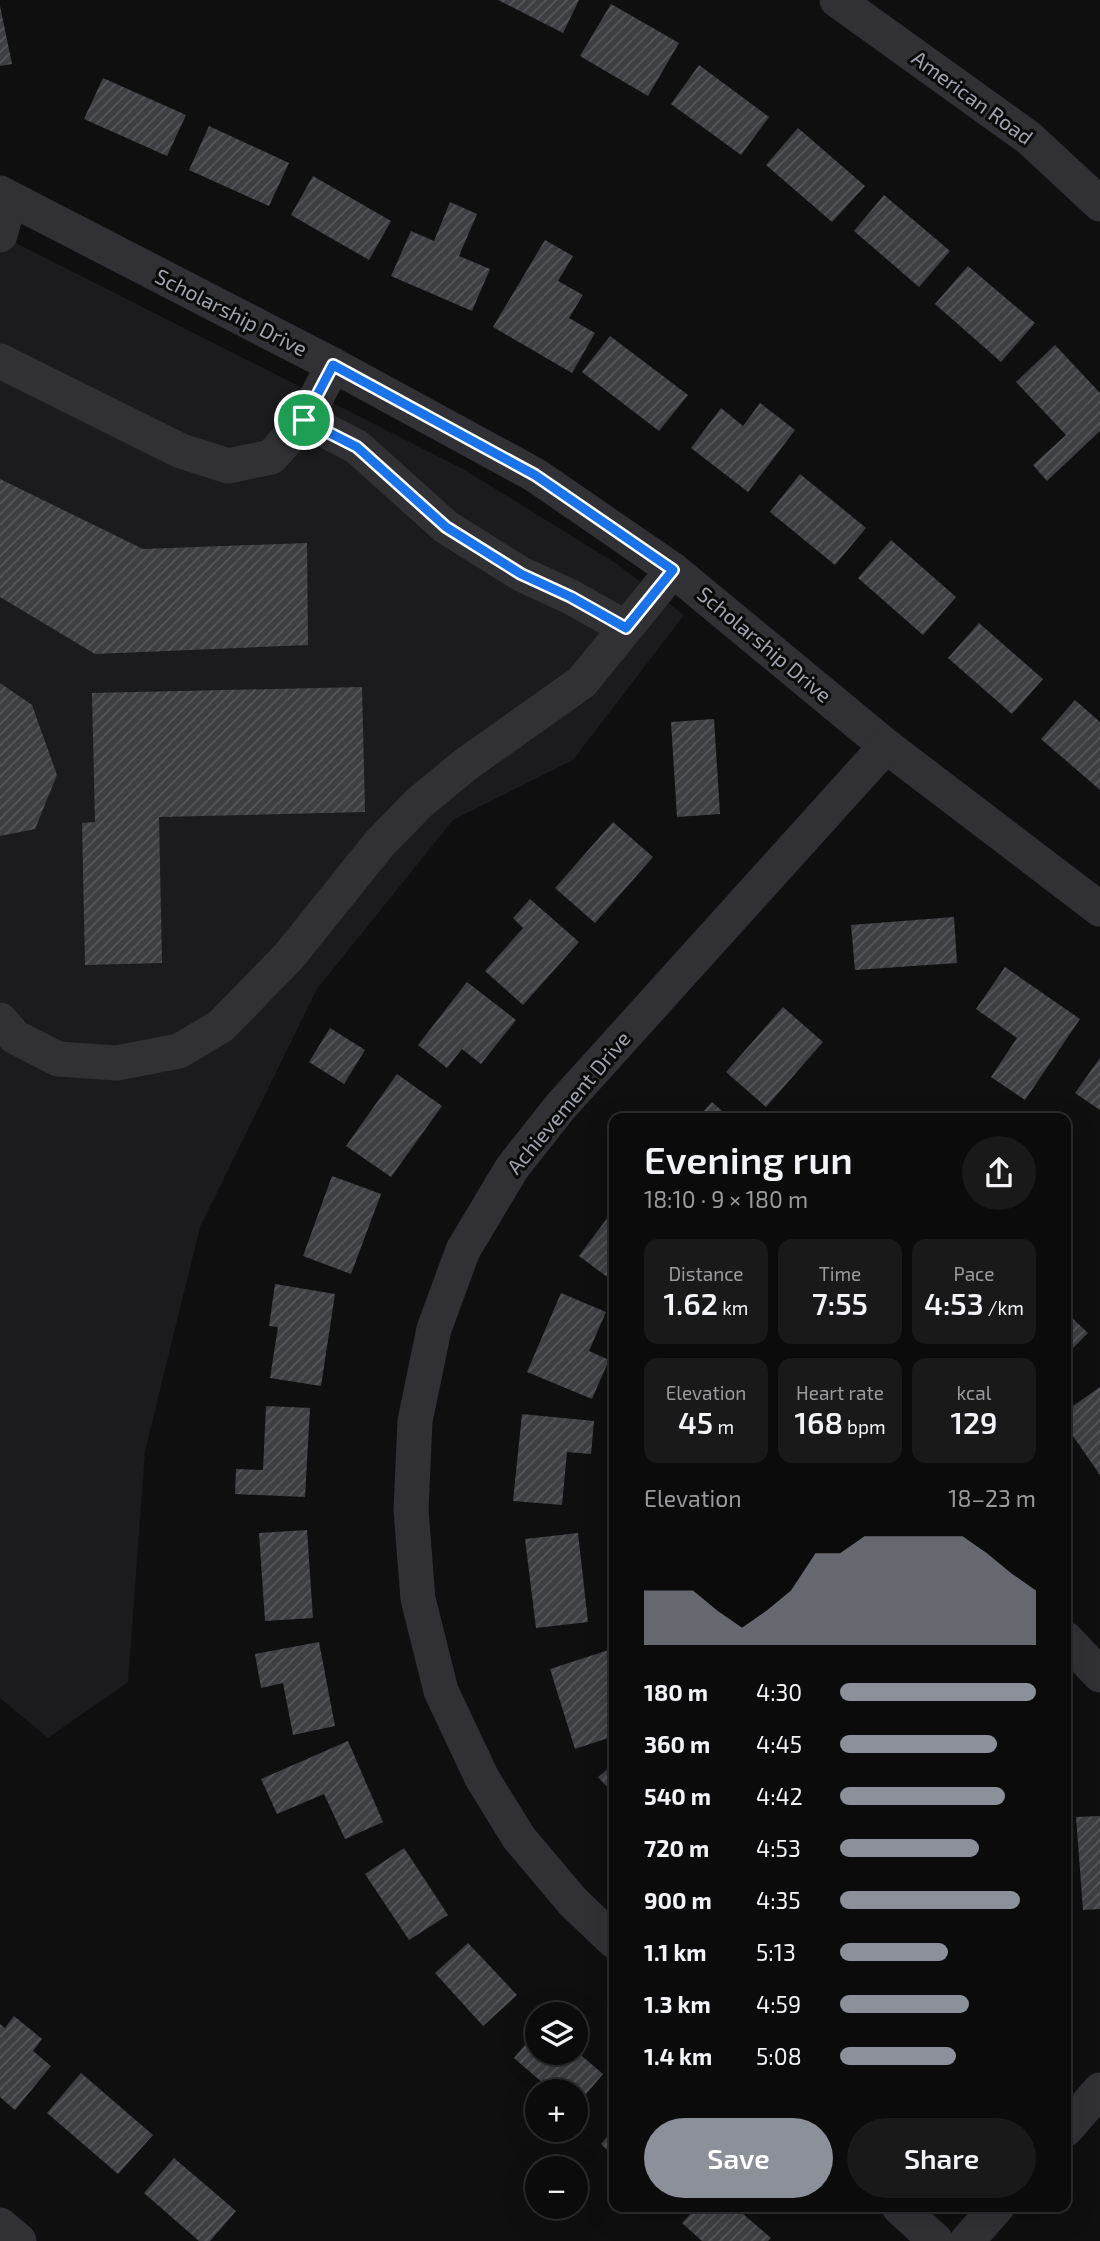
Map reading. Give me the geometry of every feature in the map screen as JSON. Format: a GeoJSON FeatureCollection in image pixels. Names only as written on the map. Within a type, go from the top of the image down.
{"type":"FeatureCollection","features":[{"type":"Feature","properties":{"kind":"street","name":"American Road"},"geometry":{"type":"LineString","coordinates":[[837,0],[1029,138],[1100,204]]}},
{"type":"Feature","properties":{"kind":"street"},"geometry":{"type":"LineString","coordinates":[[0,236],[5,196]]}},
{"type":"Feature","properties":{"kind":"street","name":"Scholarship Drive"},"geometry":{"type":"LineString","coordinates":[[5,196],[333,365],[535,475],[673,570],[886,746],[1100,909]]}},
{"type":"Feature","properties":{"kind":"street"},"geometry":{"type":"LineString","coordinates":[[0,361],[181,451],[228,466],[271,457],[304,420],[333,365]]}},
{"type":"Feature","properties":{"kind":"street"},"geometry":{"type":"LineString","coordinates":[[304,420],[357,447],[446,527],[521,574],[571,597],[626,628]]}},
{"type":"Feature","properties":{"kind":"street"},"geometry":{"type":"LineString","coordinates":[[0,1020],[15,1038],[58,1059],[117,1063],[179,1051],[221,1026],[290,955],[379,844],[419,803],[465,765],[582,682],[673,570]]}},
{"type":"Feature","properties":{"kind":"street","name":"Achievement Drive"},"geometry":{"type":"LineString","coordinates":[[609,1936],[573,1902],[519,1838],[482,1778],[441,1690],[418,1599],[411,1510],[415,1422],[434,1329],[463,1250],[512,1168],[561,1106],[886,746]]}},
{"type":"Feature","properties":{"kind":"street"},"geometry":{"type":"LineString","coordinates":[[1071,1644],[1100,1675]]}},
{"type":"Feature","properties":{"kind":"street"},"geometry":{"type":"LineString","coordinates":[[1071,2123],[1100,2090]]}},
{"type":"Feature","properties":{"kind":"street"},"geometry":{"type":"LineString","coordinates":[[904,2212],[936,2241]]}},
{"type":"Feature","properties":{"kind":"street"},"geometry":{"type":"LineString","coordinates":[[967,2241],[993,2212]]}},
{"type":"Feature","properties":{"kind":"street"},"geometry":{"type":"LineString","coordinates":[[0,2225],[19,2241]]}},
{"type":"Feature","properties":{"kind":"shaded area"},"geometry":{"type":"Polygon","coordinates":[[[0,235],[465,470],[617,564],[684,615],[573,760],[453,820],[317,989],[200,1227],[145,1451],[128,1682],[48,1738],[0,1698],[0,235]]]}},
{"type":"Feature","properties":{"kind":"building"},"geometry":{"type":"Polygon","coordinates":[[[498,0],[579,0],[563,33],[498,0]]]}},
{"type":"Feature","properties":{"kind":"building"},"geometry":{"type":"Polygon","coordinates":[[[611,4],[679,43],[648,96],[580,56],[611,4]]]}},
{"type":"Feature","properties":{"kind":"building"},"geometry":{"type":"Polygon","coordinates":[[[0,6],[12,64],[0,66],[0,6]]]}},
{"type":"Feature","properties":{"kind":"building"},"geometry":{"type":"Polygon","coordinates":[[[699,65],[769,117],[741,155],[671,104],[699,65]]]}},
{"type":"Feature","properties":{"kind":"building"},"geometry":{"type":"Polygon","coordinates":[[[103,78],[186,115],[167,156],[84,119],[103,78]]]}},
{"type":"Feature","properties":{"kind":"building"},"geometry":{"type":"Polygon","coordinates":[[[209,126],[289,163],[269,206],[189,170],[209,126]]]}},
{"type":"Feature","properties":{"kind":"building"},"geometry":{"type":"Polygon","coordinates":[[[798,128],[865,186],[832,222],[766,165],[798,128]]]}},
{"type":"Feature","properties":{"kind":"building"},"geometry":{"type":"Polygon","coordinates":[[[313,176],[391,221],[369,260],[291,215],[313,176]]]}},
{"type":"Feature","properties":{"kind":"building"},"geometry":{"type":"Polygon","coordinates":[[[884,195],[950,251],[919,287],[854,231],[884,195]]]}},
{"type":"Feature","properties":{"kind":"building"},"geometry":{"type":"Polygon","coordinates":[[[450,202],[477,214],[459,256],[490,269],[472,311],[391,276],[411,231],[434,241],[450,202]]]}},
{"type":"Feature","properties":{"kind":"building"},"geometry":{"type":"Polygon","coordinates":[[[545,240],[573,256],[558,281],[583,295],[569,318],[595,333],[572,373],[493,327],[545,240]]]}},
{"type":"Feature","properties":{"kind":"building"},"geometry":{"type":"Polygon","coordinates":[[[968,266],[1035,323],[1001,362],[935,304],[968,266]]]}},
{"type":"Feature","properties":{"kind":"building"},"geometry":{"type":"Polygon","coordinates":[[[610,336],[688,395],[659,431],[582,372],[610,336]]]}},
{"type":"Feature","properties":{"kind":"building"},"geometry":{"type":"Polygon","coordinates":[[[1055,345],[1100,393],[1100,431],[1047,481],[1033,465],[1066,435],[1016,382],[1055,345]]]}},
{"type":"Feature","properties":{"kind":"building"},"geometry":{"type":"Polygon","coordinates":[[[760,403],[795,430],[748,492],[691,448],[721,408],[743,426],[760,403]]]}},
{"type":"Feature","properties":{"kind":"building"},"geometry":{"type":"Polygon","coordinates":[[[800,474],[866,528],[835,565],[770,512],[800,474]]]}},
{"type":"Feature","properties":{"kind":"building"},"geometry":{"type":"Polygon","coordinates":[[[0,479],[143,549],[307,543],[308,645],[95,654],[0,597],[0,479]]]}},
{"type":"Feature","properties":{"kind":"building"},"geometry":{"type":"Polygon","coordinates":[[[891,540],[956,597],[923,635],[858,578],[891,540]]]}},
{"type":"Feature","properties":{"kind":"building"},"geometry":{"type":"Polygon","coordinates":[[[979,623],[1043,679],[1012,714],[948,658],[979,623]]]}},
{"type":"Feature","properties":{"kind":"building"},"geometry":{"type":"Polygon","coordinates":[[[0,683],[32,705],[57,775],[35,829],[0,836],[0,683]]]}},
{"type":"Feature","properties":{"kind":"building"},"geometry":{"type":"Polygon","coordinates":[[[362,687],[365,812],[159,817],[162,963],[85,965],[82,823],[95,822],[92,693],[362,687]]]}},
{"type":"Feature","properties":{"kind":"building"},"geometry":{"type":"Polygon","coordinates":[[[1075,700],[1100,722],[1100,790],[1041,739],[1075,700]]]}},
{"type":"Feature","properties":{"kind":"building"},"geometry":{"type":"Polygon","coordinates":[[[714,719],[720,814],[677,817],[671,722],[714,719]]]}},
{"type":"Feature","properties":{"kind":"building"},"geometry":{"type":"Polygon","coordinates":[[[613,822],[653,857],[595,923],[555,888],[613,822]]]}},
{"type":"Feature","properties":{"kind":"building"},"geometry":{"type":"Polygon","coordinates":[[[530,899],[579,942],[523,1005],[485,971],[523,928],[513,918],[530,899]]]}},
{"type":"Feature","properties":{"kind":"building"},"geometry":{"type":"Polygon","coordinates":[[[954,917],[957,963],[855,970],[851,925],[954,917]]]}},
{"type":"Feature","properties":{"kind":"building"},"geometry":{"type":"Polygon","coordinates":[[[1005,967],[1080,1019],[1025,1100],[991,1077],[1017,1038],[976,1009],[1005,967]]]}},
{"type":"Feature","properties":{"kind":"building"},"geometry":{"type":"Polygon","coordinates":[[[467,982],[516,1020],[481,1064],[462,1049],[447,1068],[418,1045],[467,982]]]}},
{"type":"Feature","properties":{"kind":"building"},"geometry":{"type":"Polygon","coordinates":[[[783,1007],[823,1042],[766,1107],[726,1072],[783,1007]]]}},
{"type":"Feature","properties":{"kind":"building"},"geometry":{"type":"Polygon","coordinates":[[[330,1028],[365,1050],[344,1084],[309,1062],[330,1028]]]}},
{"type":"Feature","properties":{"kind":"building"},"geometry":{"type":"Polygon","coordinates":[[[1100,1058],[1100,1110],[1075,1093],[1100,1058]]]}},
{"type":"Feature","properties":{"kind":"building"},"geometry":{"type":"Polygon","coordinates":[[[397,1074],[442,1106],[391,1177],[346,1146],[397,1074]]]}},
{"type":"Feature","properties":{"kind":"building"},"geometry":{"type":"Polygon","coordinates":[[[712,1102],[724,1113],[702,1113],[712,1102]]]}},
{"type":"Feature","properties":{"kind":"building"},"geometry":{"type":"Polygon","coordinates":[[[332,1176],[381,1194],[351,1274],[303,1256],[332,1176]]]}},
{"type":"Feature","properties":{"kind":"building"},"geometry":{"type":"Polygon","coordinates":[[[609,1216],[609,1278],[579,1256],[609,1216]]]}},
{"type":"Feature","properties":{"kind":"building"},"geometry":{"type":"Polygon","coordinates":[[[275,1284],[335,1294],[321,1386],[270,1378],[278,1327],[269,1326],[275,1284]]]}},
{"type":"Feature","properties":{"kind":"building"},"geometry":{"type":"Polygon","coordinates":[[[561,1293],[606,1312],[589,1351],[609,1360],[592,1399],[527,1372],[561,1293]]]}},
{"type":"Feature","properties":{"kind":"building"},"geometry":{"type":"Polygon","coordinates":[[[1071,1317],[1088,1333],[1071,1350],[1071,1317]]]}},
{"type":"Feature","properties":{"kind":"building"},"geometry":{"type":"Polygon","coordinates":[[[1100,1387],[1100,1475],[1071,1433],[1071,1407],[1100,1387]]]}},
{"type":"Feature","properties":{"kind":"building"},"geometry":{"type":"Polygon","coordinates":[[[266,1406],[310,1408],[305,1497],[235,1494],[236,1469],[263,1470],[266,1406]]]}},
{"type":"Feature","properties":{"kind":"building"},"geometry":{"type":"Polygon","coordinates":[[[522,1414],[594,1421],[591,1454],[567,1452],[562,1505],[513,1501],[522,1414]]]}},
{"type":"Feature","properties":{"kind":"building"},"geometry":{"type":"Polygon","coordinates":[[[307,1530],[313,1618],[265,1621],[259,1533],[307,1530]]]}},
{"type":"Feature","properties":{"kind":"building"},"geometry":{"type":"Polygon","coordinates":[[[578,1533],[588,1622],[536,1628],[525,1539],[578,1533]]]}},
{"type":"Feature","properties":{"kind":"building"},"geometry":{"type":"Polygon","coordinates":[[[319,1642],[335,1726],[293,1735],[283,1683],[261,1688],[255,1654],[319,1642]]]}},
{"type":"Feature","properties":{"kind":"building"},"geometry":{"type":"Polygon","coordinates":[[[609,1650],[609,1738],[575,1749],[550,1669],[609,1650]]]}},
{"type":"Feature","properties":{"kind":"building"},"geometry":{"type":"Polygon","coordinates":[[[348,1741],[383,1822],[345,1839],[324,1794],[277,1814],[261,1779],[348,1741]]]}},
{"type":"Feature","properties":{"kind":"building"},"geometry":{"type":"Polygon","coordinates":[[[609,1768],[609,1789],[598,1777],[609,1768]]]}},
{"type":"Feature","properties":{"kind":"building"},"geometry":{"type":"Polygon","coordinates":[[[1100,1816],[1100,1909],[1083,1910],[1076,1817],[1100,1816]]]}},
{"type":"Feature","properties":{"kind":"building"},"geometry":{"type":"Polygon","coordinates":[[[404,1848],[448,1915],[409,1940],[365,1874],[404,1848]]]}},
{"type":"Feature","properties":{"kind":"building"},"geometry":{"type":"Polygon","coordinates":[[[468,1943],[517,1995],[483,2026],[435,1973],[468,1943]]]}},
{"type":"Feature","properties":{"kind":"building"},"geometry":{"type":"Polygon","coordinates":[[[14,2016],[42,2039],[33,2051],[51,2066],[15,2110],[0,2097],[0,2024],[5,2028],[14,2016]]]}},
{"type":"Feature","properties":{"kind":"building"},"geometry":{"type":"Polygon","coordinates":[[[525,2045],[525,2065],[588,2065],[588,2061],[603,2074],[588,2092],[588,2079],[538,2079],[514,2058],[525,2045]]]}},
{"type":"Feature","properties":{"kind":"building"},"geometry":{"type":"Polygon","coordinates":[[[81,2073],[153,2135],[118,2174],[47,2113],[81,2073]]]}},
{"type":"Feature","properties":{"kind":"building"},"geometry":{"type":"Polygon","coordinates":[[[609,2135],[609,2151],[601,2144],[609,2135]]]}},
{"type":"Feature","properties":{"kind":"building"},"geometry":{"type":"Polygon","coordinates":[[[174,2158],[236,2211],[210,2241],[199,2241],[144,2193],[174,2158]]]}},
{"type":"Feature","properties":{"kind":"building"},"geometry":{"type":"Polygon","coordinates":[[[692,2212],[741,2212],[771,2238],[768,2241],[702,2241],[682,2223],[692,2212]]]}},
{"type":"Feature","properties":{"kind":"route"},"geometry":{"type":"LineString","coordinates":[[333,365],[535,475],[673,570],[626,628],[571,597],[521,574],[446,527],[357,447],[304,420],[333,365]]}}]}
